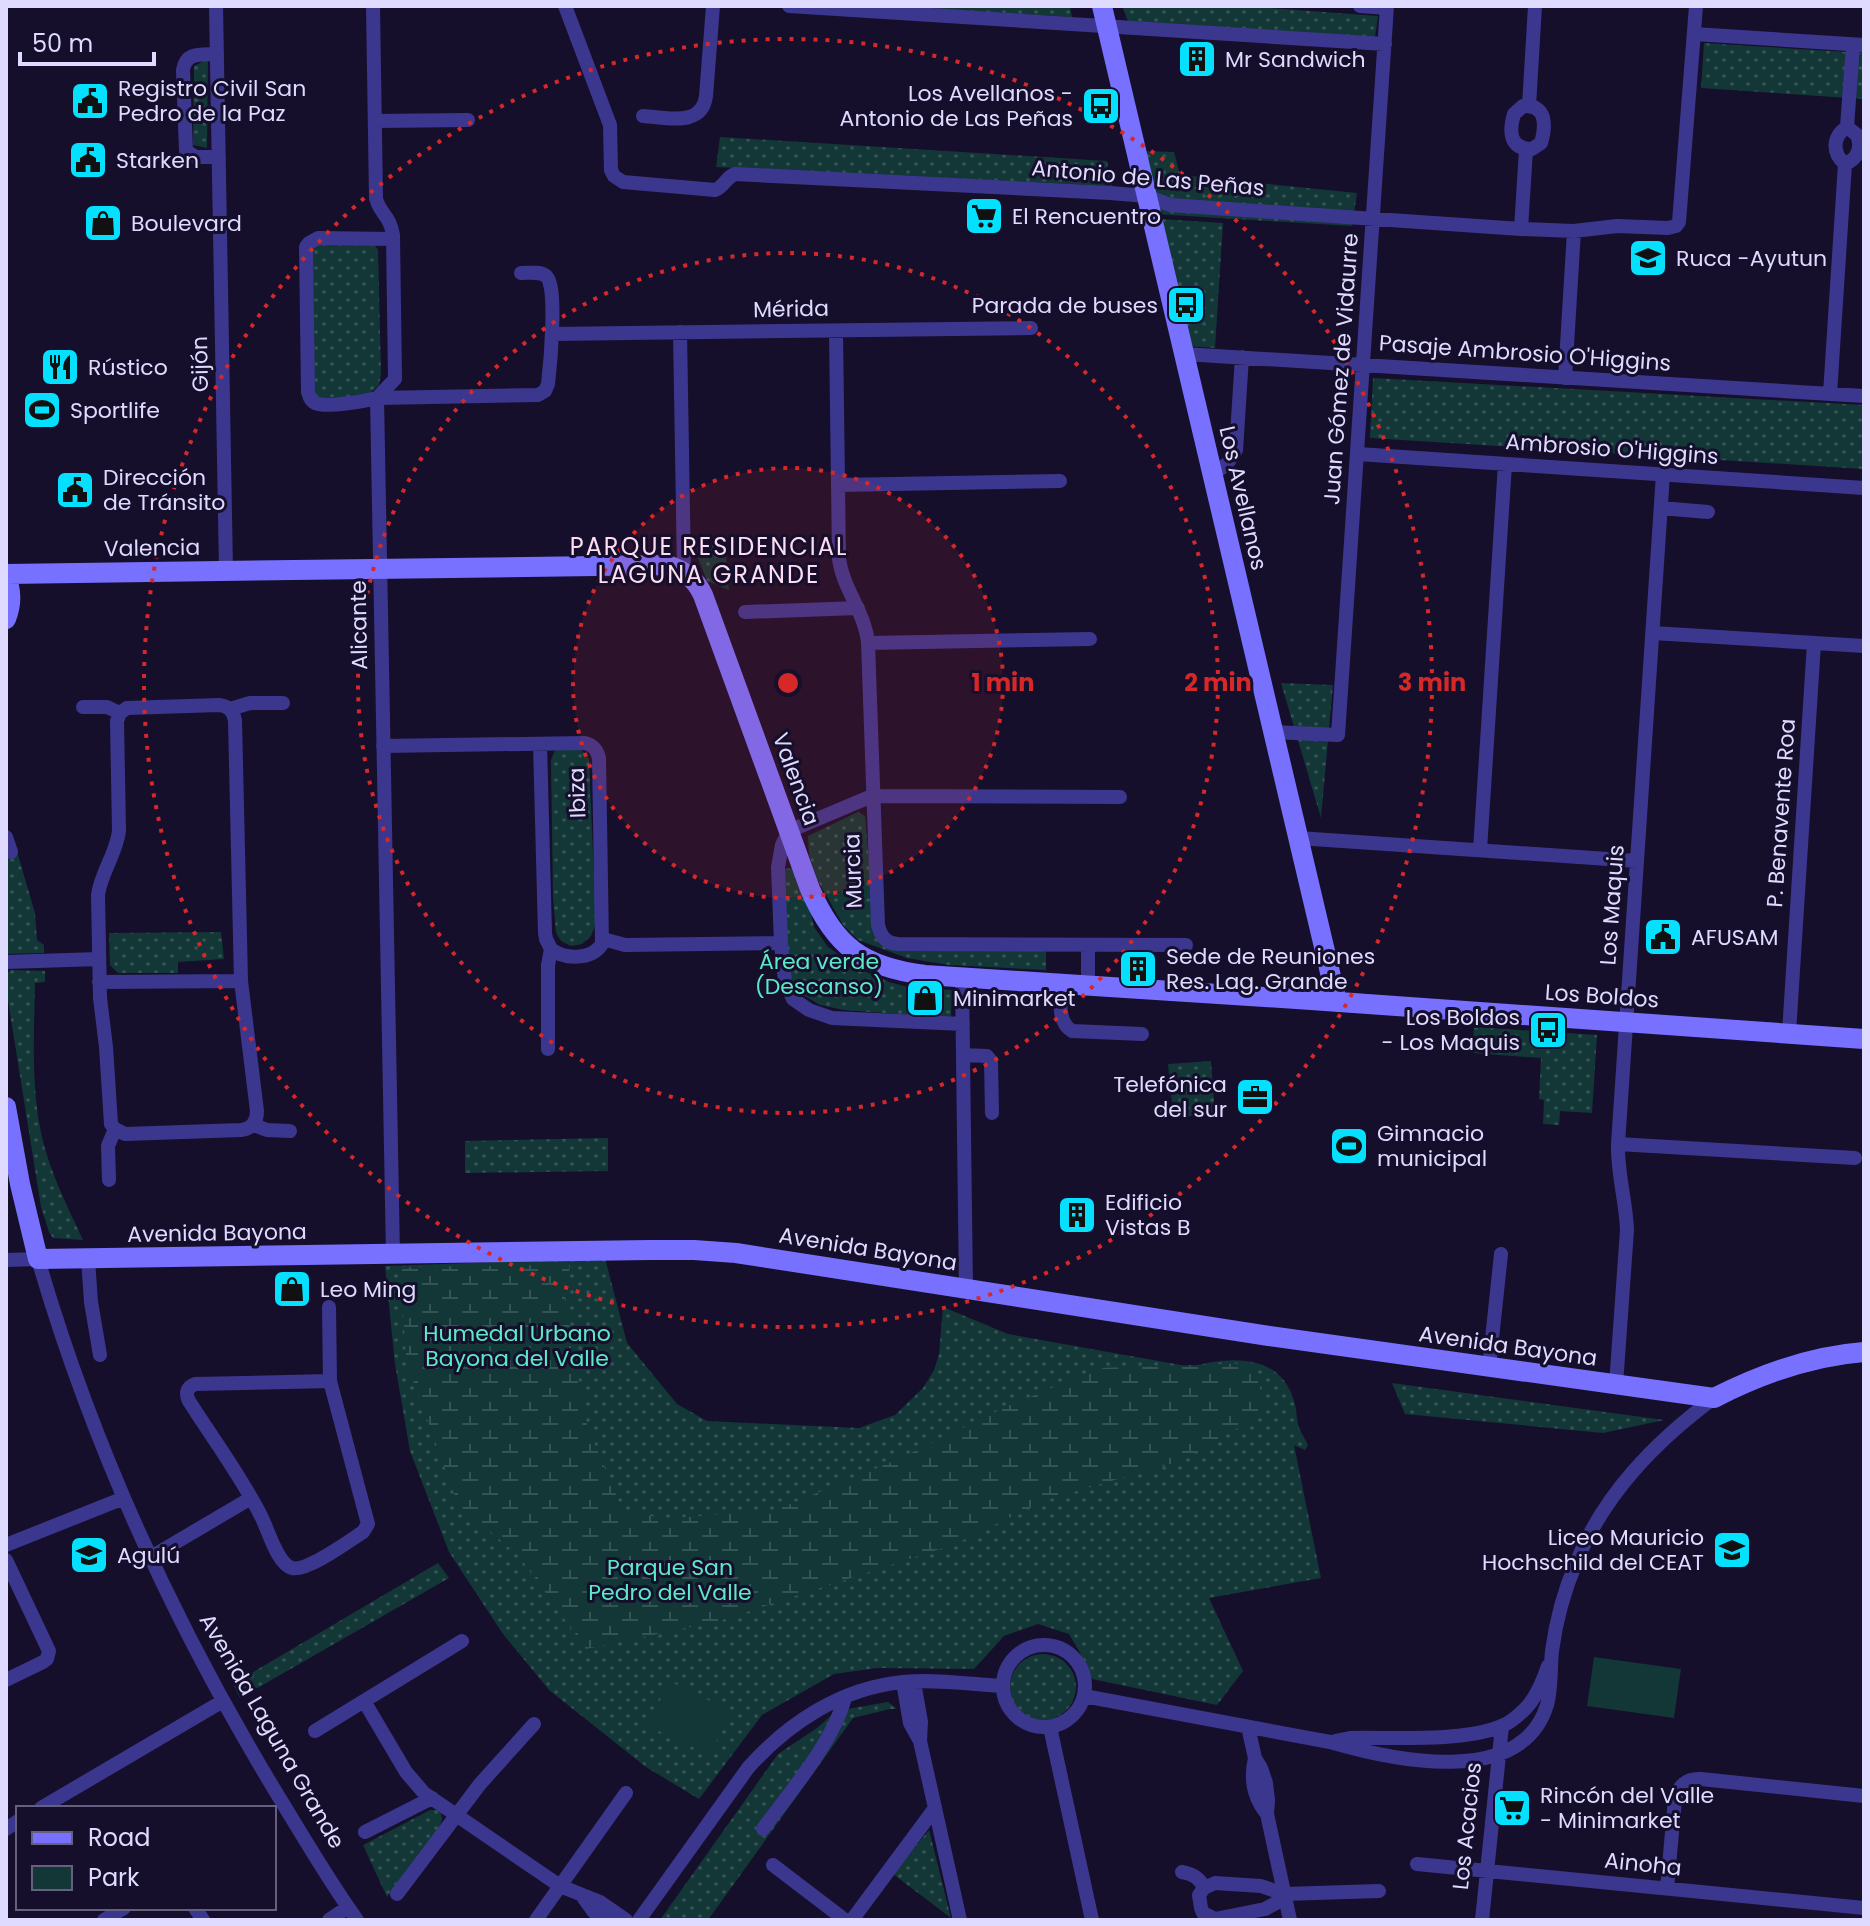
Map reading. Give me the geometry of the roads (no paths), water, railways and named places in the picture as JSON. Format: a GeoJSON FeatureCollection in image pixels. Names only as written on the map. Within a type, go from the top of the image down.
{"type":"FeatureCollection","features":[{"type":"Feature","properties":{"kind":"street","name":"Gijón"},"geometry":{"type":"LineString","coordinates":[[216,6],[226,571]]}},
{"type":"Feature","properties":{"kind":"street","name":"Alicante"},"geometry":{"type":"LineString","coordinates":[[373,6],[376,198],[392,225],[393,239],[395,379],[377,398],[393,1255]]}},
{"type":"Feature","properties":{"kind":"street","name":"Antonio de Las Peñas"},"geometry":{"type":"LineString","coordinates":[[565,6],[608,118],[610,164],[614,176],[623,182],[715,190],[735,174],[1147,196],[1170,205],[1574,231],[1617,226],[1672,228],[1679,222],[1694,34]]}},
{"type":"Feature","properties":{"kind":"street"},"geometry":{"type":"LineString","coordinates":[[643,116],[689,118],[703,109],[706,103],[713,6]]}},
{"type":"Feature","properties":{"kind":"street"},"geometry":{"type":"LineString","coordinates":[[789,6],[1385,44]]}},
{"type":"Feature","properties":{"kind":"street","name":"Los Avellanos"},"geometry":{"type":"LineString","coordinates":[[1102,6],[1337,1002]]}},
{"type":"Feature","properties":{"kind":"street"},"geometry":{"type":"LineString","coordinates":[[1360,6],[1387,7]]}},
{"type":"Feature","properties":{"kind":"street"},"geometry":{"type":"LineString","coordinates":[[1529,106],[1535,6]]}},
{"type":"Feature","properties":{"kind":"street"},"geometry":{"type":"LineString","coordinates":[[1696,6],[1694,34],[1858,45],[1847,127],[1839,133],[1835,143],[1837,156],[1845,164],[1830,394]]}},
{"type":"Feature","properties":{"kind":"street","name":"Juan Gómez de Vidaurre"},"geometry":{"type":"LineString","coordinates":[[1273,732],[1338,735],[1387,7]]}},
{"type":"Feature","properties":{"kind":"street"},"geometry":{"type":"LineString","coordinates":[[217,54],[192,56],[185,62],[183,70],[186,151],[196,157],[219,157]]}},
{"type":"Feature","properties":{"kind":"street"},"geometry":{"type":"LineString","coordinates":[[1523,106],[1529,106],[1542,115],[1543,137],[1537,147],[1526,150],[1515,144],[1511,134],[1514,114],[1523,106]]}},
{"type":"Feature","properties":{"kind":"street"},"geometry":{"type":"LineString","coordinates":[[375,121],[468,120]]}},
{"type":"Feature","properties":{"kind":"street"},"geometry":{"type":"LineString","coordinates":[[1845,164],[1854,159],[1859,147],[1857,135],[1847,127]]}},
{"type":"Feature","properties":{"kind":"street"},"geometry":{"type":"LineString","coordinates":[[1521,229],[1526,150]]}},
{"type":"Feature","properties":{"kind":"street"},"geometry":{"type":"LineString","coordinates":[[1565,378],[1574,231]]}},
{"type":"Feature","properties":{"kind":"street"},"geometry":{"type":"LineString","coordinates":[[393,239],[318,238],[309,243],[306,252],[308,392],[310,398],[320,404],[377,398],[538,395],[545,391],[552,334],[550,280],[543,274],[521,273]]}},
{"type":"Feature","properties":{"kind":"street","name":"Mérida"},"geometry":{"type":"LineString","coordinates":[[552,334],[1031,328]]}},
{"type":"Feature","properties":{"kind":"street","name":"Murcia"},"geometry":{"type":"LineString","coordinates":[[836,331],[840,567],[866,629],[868,643],[872,796],[878,925],[881,934],[890,944],[1186,945]]}},
{"type":"Feature","properties":{"kind":"street"},"geometry":{"type":"LineString","coordinates":[[680,332],[684,571]]}},
{"type":"Feature","properties":{"kind":"street","name":"Pasaje Ambrosio O'Higgins"},"geometry":{"type":"LineString","coordinates":[[1184,354],[1864,396]]}},
{"type":"Feature","properties":{"kind":"street"},"geometry":{"type":"LineString","coordinates":[[1213,474],[1227,464],[1236,450],[1242,357]]}},
{"type":"Feature","properties":{"kind":"street","name":"Ambrosio O'Higgins"},"geometry":{"type":"LineString","coordinates":[[1358,454],[1864,488]]}},
{"type":"Feature","properties":{"kind":"street"},"geometry":{"type":"LineString","coordinates":[[1480,850],[1505,464]]}},
{"type":"Feature","properties":{"kind":"street","name":"Los Maquis"},"geometry":{"type":"LineString","coordinates":[[1616,1385],[1627,1230],[1618,1144],[1663,474]]}},
{"type":"Feature","properties":{"kind":"street"},"geometry":{"type":"LineString","coordinates":[[838,485],[1060,481]]}},
{"type":"Feature","properties":{"kind":"street"},"geometry":{"type":"LineString","coordinates":[[1661,508],[1708,512]]}},
{"type":"Feature","properties":{"kind":"street","name":"Valencia"},"geometry":{"type":"LineString","coordinates":[[6,576],[667,565],[684,571],[703,595],[824,918],[840,940],[868,961],[904,972],[962,978],[1337,1002]]}},
{"type":"Feature","properties":{"kind":"street"},"geometry":{"type":"LineString","coordinates":[[6,576],[11,598],[6,619]]}},
{"type":"Feature","properties":{"kind":"street"},"geometry":{"type":"LineString","coordinates":[[745,612],[858,608]]}},
{"type":"Feature","properties":{"kind":"street"},"geometry":{"type":"LineString","coordinates":[[1653,633],[1864,646]]}},
{"type":"Feature","properties":{"kind":"street"},"geometry":{"type":"LineString","coordinates":[[868,643],[1090,639]]}},
{"type":"Feature","properties":{"kind":"street","name":"P. Benavente Roa"},"geometry":{"type":"LineString","coordinates":[[1789,1033],[1814,643]]}},
{"type":"Feature","properties":{"kind":"street"},"geometry":{"type":"LineString","coordinates":[[230,709],[250,703],[283,703]]}},
{"type":"Feature","properties":{"kind":"street"},"geometry":{"type":"LineString","coordinates":[[219,705],[234,714],[241,981],[257,1111],[254,1125],[250,1128],[125,1134],[115,1129],[110,1118],[99,982],[99,886],[116,847],[119,831],[117,727],[120,713],[131,707],[219,705]]}},
{"type":"Feature","properties":{"kind":"street"},"geometry":{"type":"LineString","coordinates":[[83,707],[107,707],[120,713]]}},
{"type":"Feature","properties":{"kind":"street","name":"Ibiza"},"geometry":{"type":"LineString","coordinates":[[383,746],[585,743],[594,747],[598,754],[603,939]]}},
{"type":"Feature","properties":{"kind":"street"},"geometry":{"type":"LineString","coordinates":[[540,744],[545,933],[551,949],[566,956],[592,955],[600,948],[603,939],[625,945],[781,943]]}},
{"type":"Feature","properties":{"kind":"street"},"geometry":{"type":"LineString","coordinates":[[963,1024],[832,1018],[809,1010],[793,999],[785,982],[781,943],[779,856],[789,831],[872,796],[1120,797]]}},
{"type":"Feature","properties":{"kind":"street"},"geometry":{"type":"LineString","coordinates":[[1298,838],[1637,861]]}},
{"type":"Feature","properties":{"kind":"street"},"geometry":{"type":"LineString","coordinates":[[1088,945],[1088,985]]}},
{"type":"Feature","properties":{"kind":"street"},"geometry":{"type":"LineString","coordinates":[[548,1049],[547,973],[551,949]]}},
{"type":"Feature","properties":{"kind":"street"},"geometry":{"type":"LineString","coordinates":[[6,962],[99,959]]}},
{"type":"Feature","properties":{"kind":"street"},"geometry":{"type":"LineString","coordinates":[[962,978],[966,1289]]}},
{"type":"Feature","properties":{"kind":"street"},"geometry":{"type":"LineString","coordinates":[[99,982],[241,981]]}},
{"type":"Feature","properties":{"kind":"street"},"geometry":{"type":"LineString","coordinates":[[1060,984],[1062,1022],[1066,1028],[1072,1031],[1142,1034]]}},
{"type":"Feature","properties":{"kind":"street","name":"Los Boldos"},"geometry":{"type":"LineString","coordinates":[[1337,1002],[1864,1039]]}},
{"type":"Feature","properties":{"kind":"street"},"geometry":{"type":"LineString","coordinates":[[963,1055],[987,1056],[991,1061],[992,1113]]}},
{"type":"Feature","properties":{"kind":"street","name":"Avenida Laguna Grande"},"geometry":{"type":"LineString","coordinates":[[6,1107],[38,1259],[72,1370],[124,1498],[182,1625],[253,1756],[352,1914]]}},
{"type":"Feature","properties":{"kind":"street"},"geometry":{"type":"LineString","coordinates":[[254,1125],[267,1130],[290,1131]]}},
{"type":"Feature","properties":{"kind":"street"},"geometry":{"type":"LineString","coordinates":[[109,1180],[108,1146],[115,1129]]}},
{"type":"Feature","properties":{"kind":"street"},"geometry":{"type":"LineString","coordinates":[[1618,1144],[1855,1158]]}},
{"type":"Feature","properties":{"kind":"street","name":"Avenida Bayona"},"geometry":{"type":"LineString","coordinates":[[6,1260],[702,1250],[1269,1336],[1714,1398]]}},
{"type":"Feature","properties":{"kind":"street"},"geometry":{"type":"LineString","coordinates":[[1489,1367],[1501,1254]]}},
{"type":"Feature","properties":{"kind":"street"},"geometry":{"type":"LineString","coordinates":[[88,1259],[100,1355]]}},
{"type":"Feature","properties":{"kind":"street"},"geometry":{"type":"LineString","coordinates":[[329,1307],[330,1381],[368,1520],[365,1530],[309,1564],[297,1569],[290,1568],[281,1560],[261,1515],[187,1397],[188,1388],[199,1383],[330,1381]]}},
{"type":"Feature","properties":{"kind":"street","name":"Los Acacios"},"geometry":{"type":"LineString","coordinates":[[1482,1920],[1499,1754],[1531,1734],[1543,1715],[1551,1683],[1556,1627],[1566,1588],[1602,1511],[1627,1477],[1663,1438],[1714,1398],[1771,1372],[1832,1356],[1864,1352]]}},
{"type":"Feature","properties":{"kind":"street"},"geometry":{"type":"LineString","coordinates":[[6,1545],[124,1498]]}},
{"type":"Feature","properties":{"kind":"street"},"geometry":{"type":"LineString","coordinates":[[151,1557],[251,1498]]}},
{"type":"Feature","properties":{"kind":"street"},"geometry":{"type":"LineString","coordinates":[[6,1560],[49,1651],[43,1662],[6,1680]]}},
{"type":"Feature","properties":{"kind":"street"},"geometry":{"type":"LineString","coordinates":[[315,1731],[462,1641]]}},
{"type":"Feature","properties":{"kind":"street"},"geometry":{"type":"LineString","coordinates":[[1052,1646],[1065,1650],[1080,1665],[1084,1675],[1084,1696],[1076,1713],[1060,1725],[1040,1727],[1021,1721],[1008,1706],[1003,1686],[1008,1666],[1023,1650],[1033,1647],[1052,1646]]}},
{"type":"Feature","properties":{"kind":"street"},"geometry":{"type":"LineString","coordinates":[[1330,1742],[1350,1738],[1475,1733],[1502,1726],[1531,1703],[1552,1655]]}},
{"type":"Feature","properties":{"kind":"street"},"geometry":{"type":"LineString","coordinates":[[909,1682],[910,1723],[920,1741],[960,1920]]}},
{"type":"Feature","properties":{"kind":"street"},"geometry":{"type":"LineString","coordinates":[[639,1920],[718,1808],[767,1747],[802,1718],[862,1691],[909,1682],[1003,1686]]}},
{"type":"Feature","properties":{"kind":"street"},"geometry":{"type":"LineString","coordinates":[[1084,1696],[1427,1760],[1461,1762],[1499,1754],[1502,1726]]}},
{"type":"Feature","properties":{"kind":"street"},"geometry":{"type":"LineString","coordinates":[[763,1829],[826,1742],[845,1698]]}},
{"type":"Feature","properties":{"kind":"street"},"geometry":{"type":"LineString","coordinates":[[44,1806],[223,1701]]}},
{"type":"Feature","properties":{"kind":"street"},"geometry":{"type":"LineString","coordinates":[[364,1701],[406,1772],[432,1798],[560,1886],[600,1902],[626,1920]]}},
{"type":"Feature","properties":{"kind":"street"},"geometry":{"type":"LineString","coordinates":[[397,1894],[480,1784],[534,1724]]}},
{"type":"Feature","properties":{"kind":"street"},"geometry":{"type":"LineString","coordinates":[[1050,1727],[1092,1920]]}},
{"type":"Feature","properties":{"kind":"street"},"geometry":{"type":"LineString","coordinates":[[1248,1727],[1255,1758],[1252,1777],[1254,1792],[1267,1814],[1290,1920]]}},
{"type":"Feature","properties":{"kind":"street"},"geometry":{"type":"LineString","coordinates":[[1426,1736],[1427,1760]]}},
{"type":"Feature","properties":{"kind":"street"},"geometry":{"type":"LineString","coordinates":[[1667,1888],[1675,1799],[1679,1788],[1689,1780],[1864,1796]]}},
{"type":"Feature","properties":{"kind":"street"},"geometry":{"type":"LineString","coordinates":[[536,1920],[626,1793]]}},
{"type":"Feature","properties":{"kind":"street"},"geometry":{"type":"LineString","coordinates":[[365,1832],[432,1798]]}},
{"type":"Feature","properties":{"kind":"street"},"geometry":{"type":"LineString","coordinates":[[852,1920],[935,1808]]}},
{"type":"Feature","properties":{"kind":"street","name":"Ainoha"},"geometry":{"type":"LineString","coordinates":[[1417,1864],[1864,1908]]}},
{"type":"Feature","properties":{"kind":"street"},"geometry":{"type":"LineString","coordinates":[[773,1865],[845,1920]]}},
{"type":"Feature","properties":{"kind":"street"},"geometry":{"type":"LineString","coordinates":[[1182,1872],[1198,1878],[1204,1888]]}},
{"type":"Feature","properties":{"kind":"street"},"geometry":{"type":"LineString","coordinates":[[1284,1894],[1265,1909],[1215,1919],[1206,1918],[1199,1899],[1204,1888],[1223,1882],[1261,1886],[1284,1894],[1379,1891]]}},
{"type":"Feature","properties":{"kind":"street"},"geometry":{"type":"LineString","coordinates":[[582,1896],[604,1920]]}},
{"type":"Feature","properties":{"kind":"street"},"geometry":{"type":"LineString","coordinates":[[329,1920],[352,1914]]}},
{"type":"Feature","properties":{"kind":"place","name":"Mr Sandwich"},"geometry":{"type":"Point","coordinates":[1197,59]}},
{"type":"Feature","properties":{"kind":"place","name":"Registro Civil San Pedro de la Paz"},"geometry":{"type":"Point","coordinates":[90,101]}},
{"type":"Feature","properties":{"kind":"place","name":"Los Avellanos - Antonio de Las Peñas"},"geometry":{"type":"Point","coordinates":[1101,106]}},
{"type":"Feature","properties":{"kind":"place","name":"Starken"},"geometry":{"type":"Point","coordinates":[88,160]}},
{"type":"Feature","properties":{"kind":"place","name":"El Rencuentro"},"geometry":{"type":"Point","coordinates":[984,216]}},
{"type":"Feature","properties":{"kind":"place","name":"Boulevard"},"geometry":{"type":"Point","coordinates":[103,223]}},
{"type":"Feature","properties":{"kind":"place","name":"Ruca -Ayutun"},"geometry":{"type":"Point","coordinates":[1648,258]}},
{"type":"Feature","properties":{"kind":"place","name":"Parada de buses"},"geometry":{"type":"Point","coordinates":[1186,305]}},
{"type":"Feature","properties":{"kind":"place","name":"Rústico"},"geometry":{"type":"Point","coordinates":[60,367]}},
{"type":"Feature","properties":{"kind":"place","name":"Sportlife"},"geometry":{"type":"Point","coordinates":[42,410]}},
{"type":"Feature","properties":{"kind":"place","name":"Dirección de Tránsito"},"geometry":{"type":"Point","coordinates":[75,490]}},
{"type":"Feature","properties":{"kind":"place","name":"AFUSAM"},"geometry":{"type":"Point","coordinates":[1663,937]}},
{"type":"Feature","properties":{"kind":"place","name":"Sede de Reuniones Res. Lag. Grande"},"geometry":{"type":"Point","coordinates":[1138,969]}},
{"type":"Feature","properties":{"kind":"place","name":"Minimarket"},"geometry":{"type":"Point","coordinates":[925,998]}},
{"type":"Feature","properties":{"kind":"place","name":"Los Boldos - Los Maquis"},"geometry":{"type":"Point","coordinates":[1548,1030]}},
{"type":"Feature","properties":{"kind":"place","name":"Telefónica del sur"},"geometry":{"type":"Point","coordinates":[1255,1097]}},
{"type":"Feature","properties":{"kind":"place","name":"Gimnacio municipal"},"geometry":{"type":"Point","coordinates":[1349,1146]}},
{"type":"Feature","properties":{"kind":"place","name":"Edificio Vistas B"},"geometry":{"type":"Point","coordinates":[1077,1215]}},
{"type":"Feature","properties":{"kind":"place","name":"Leo Ming"},"geometry":{"type":"Point","coordinates":[292,1289]}},
{"type":"Feature","properties":{"kind":"place","name":"Liceo Mauricio Hochschild del CEAT"},"geometry":{"type":"Point","coordinates":[1732,1550]}},
{"type":"Feature","properties":{"kind":"place","name":"Agulú"},"geometry":{"type":"Point","coordinates":[89,1555]}},
{"type":"Feature","properties":{"kind":"place","name":"Rincón del Valle - Minimarket"},"geometry":{"type":"Point","coordinates":[1512,1808]}},
{"type":"Feature","properties":{"kind":"district","name":"PARQUE RESIDENCIAL LAGUNA GRANDE"},"geometry":{"type":"Point","coordinates":[709,560]}},
{"type":"Feature","properties":{"kind":"park label","name":"Área verde (Descanso)"},"geometry":{"type":"Point","coordinates":[819,974]}},
{"type":"Feature","properties":{"kind":"park label","name":"Humedal Urbano Bayona del Valle"},"geometry":{"type":"Point","coordinates":[517,1346]}},
{"type":"Feature","properties":{"kind":"park label","name":"Parque San Pedro del Valle"},"geometry":{"type":"Point","coordinates":[670,1580]}}]}
